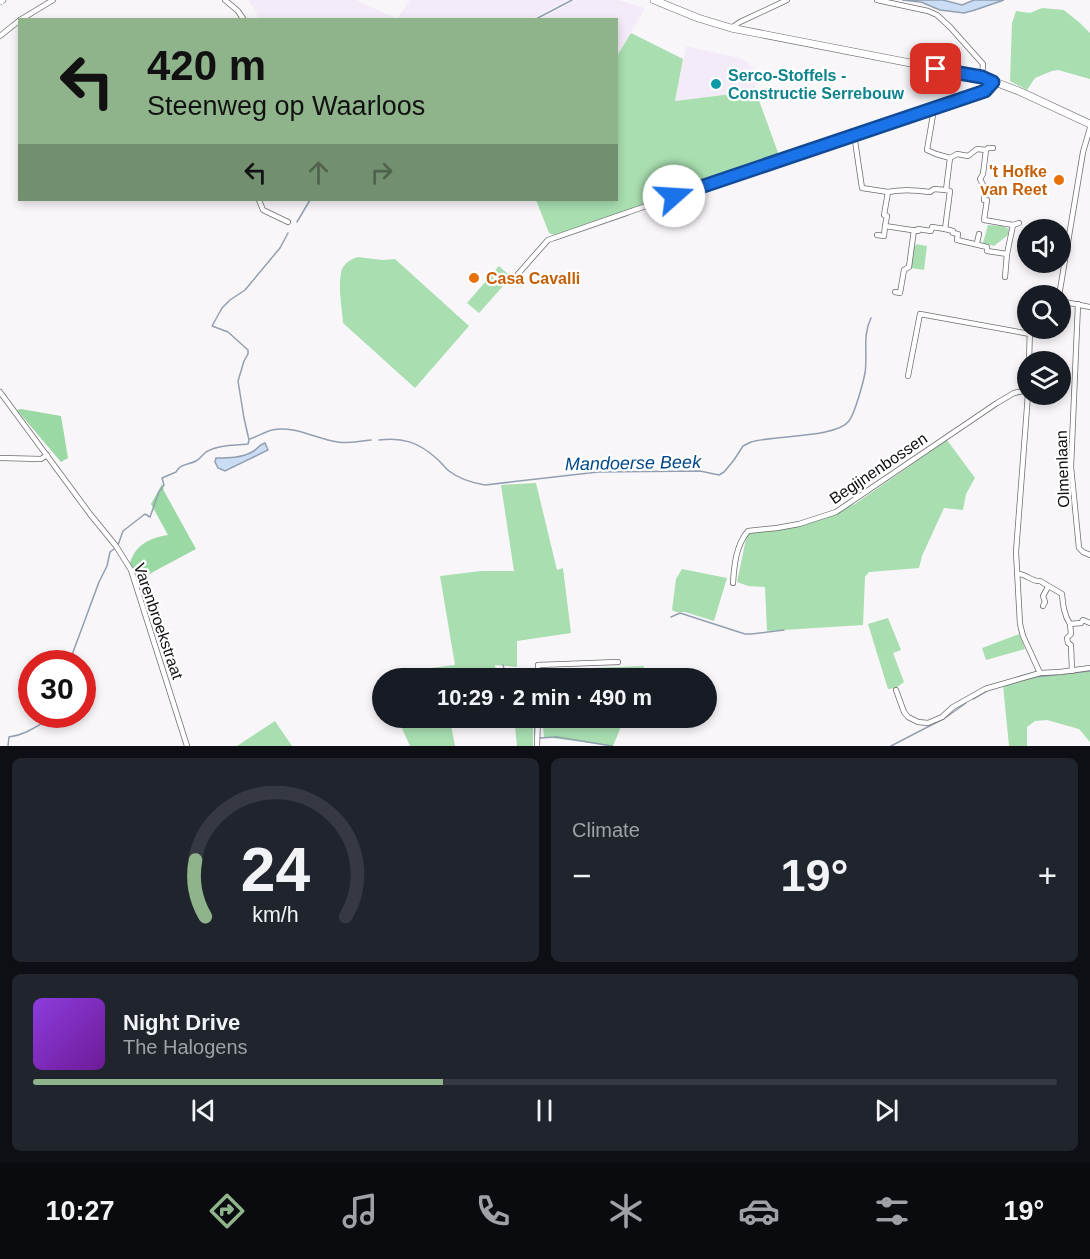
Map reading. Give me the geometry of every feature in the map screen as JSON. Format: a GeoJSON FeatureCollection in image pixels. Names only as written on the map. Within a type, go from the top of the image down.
{"type":"FeatureCollection","features":[{"type":"Feature","properties":{"kind":"street"},"geometry":{"type":"LineString","coordinates":[[23,18],[53,0]]}},
{"type":"Feature","properties":{"kind":"street"},"geometry":{"type":"LineString","coordinates":[[225,0],[243,18]]}},
{"type":"Feature","properties":{"kind":"street"},"geometry":{"type":"LineString","coordinates":[[654,0],[692,16],[731,28],[982,77],[1032,97],[1090,126],[1083,152],[1061,285]]}},
{"type":"Feature","properties":{"kind":"street"},"geometry":{"type":"LineString","coordinates":[[731,28],[740,21],[787,0]]}},
{"type":"Feature","properties":{"kind":"street"},"geometry":{"type":"LineString","coordinates":[[877,0],[928,11],[941,17],[982,64],[982,77]]}},
{"type":"Feature","properties":{"kind":"street"},"geometry":{"type":"LineString","coordinates":[[0,36],[18,22]]}},
{"type":"Feature","properties":{"kind":"street"},"geometry":{"type":"LineString","coordinates":[[518,274],[548,240],[985,91],[993,82]]}},
{"type":"Feature","properties":{"kind":"street"},"geometry":{"type":"LineString","coordinates":[[934,109],[927,150],[950,158],[957,154],[968,156],[977,149],[993,148]]}},
{"type":"Feature","properties":{"kind":"street"},"geometry":{"type":"LineString","coordinates":[[854,134],[862,188],[888,192],[900,189],[950,191],[945,229]]}},
{"type":"Feature","properties":{"kind":"street"},"geometry":{"type":"LineString","coordinates":[[983,227],[987,200],[984,200],[985,189],[980,180],[986,150]]}},
{"type":"Feature","properties":{"kind":"street"},"geometry":{"type":"LineString","coordinates":[[946,190],[950,158]]}},
{"type":"Feature","properties":{"kind":"street"},"geometry":{"type":"LineString","coordinates":[[877,235],[884,236],[887,216],[884,215],[888,192]]}},
{"type":"Feature","properties":{"kind":"street"},"geometry":{"type":"LineString","coordinates":[[260,201],[263,210],[288,222]]}},
{"type":"Feature","properties":{"kind":"street"},"geometry":{"type":"LineString","coordinates":[[984,220],[1012,225],[1017,223]]}},
{"type":"Feature","properties":{"kind":"street"},"geometry":{"type":"LineString","coordinates":[[1005,277],[1012,225]]}},
{"type":"Feature","properties":{"kind":"street"},"geometry":{"type":"LineString","coordinates":[[885,226],[918,231],[918,229],[931,231],[932,227],[954,231],[953,233],[958,234],[957,240],[977,243],[987,247],[987,251],[1007,254]]}},
{"type":"Feature","properties":{"kind":"street"},"geometry":{"type":"LineString","coordinates":[[895,292],[900,293],[904,270],[909,267],[914,230]]}},
{"type":"Feature","properties":{"kind":"street"},"geometry":{"type":"LineString","coordinates":[[977,243],[979,234]]}},
{"type":"Feature","properties":{"kind":"street"},"geometry":{"type":"LineString","coordinates":[[1071,303],[1090,307]]}},
{"type":"Feature","properties":{"kind":"street","name":"Olmenlaan"},"geometry":{"type":"LineString","coordinates":[[1078,304],[1071,467],[1079,548],[1090,555]]}},
{"type":"Feature","properties":{"kind":"street"},"geometry":{"type":"LineString","coordinates":[[909,376],[920,314],[1017,329]]}},
{"type":"Feature","properties":{"kind":"street","name":"Varenbroekstraat"},"geometry":{"type":"LineString","coordinates":[[0,392],[116,546],[131,570],[187,746]]}},
{"type":"Feature","properties":{"kind":"street","name":"Begijnenbossen"},"geometry":{"type":"LineString","coordinates":[[733,583],[740,545],[748,531],[799,524],[836,512],[997,403],[1017,392]]}},
{"type":"Feature","properties":{"kind":"street"},"geometry":{"type":"LineString","coordinates":[[1027,405],[1017,573],[1021,629],[1040,673]]}},
{"type":"Feature","properties":{"kind":"street"},"geometry":{"type":"LineString","coordinates":[[1,459],[41,459],[47,455]]}},
{"type":"Feature","properties":{"kind":"street"},"geometry":{"type":"LineString","coordinates":[[1017,573],[1022,573],[1062,594],[1063,607],[1070,624],[1071,634],[1067,638],[1071,645],[1072,671]]}},
{"type":"Feature","properties":{"kind":"street"},"geometry":{"type":"LineString","coordinates":[[1043,606],[1045,602],[1043,596],[1048,587]]}},
{"type":"Feature","properties":{"kind":"street"},"geometry":{"type":"LineString","coordinates":[[1070,624],[1082,623],[1083,620],[1090,623]]}},
{"type":"Feature","properties":{"kind":"street"},"geometry":{"type":"LineString","coordinates":[[538,668],[538,665],[618,662]]}},
{"type":"Feature","properties":{"kind":"street"},"geometry":{"type":"LineString","coordinates":[[896,690],[904,712],[918,722],[928,723],[942,717],[953,707],[985,688],[1040,673],[1090,669]]}},
{"type":"Feature","properties":{"kind":"street"},"geometry":{"type":"LineString","coordinates":[[537,746],[538,728]]}},
{"type":"Feature","properties":{"kind":"shaded area"},"geometry":{"type":"Polygon","coordinates":[[[248,0],[356,0],[395,18],[258,18],[248,0]]]}},
{"type":"Feature","properties":{"kind":"shaded area"},"geometry":{"type":"Polygon","coordinates":[[[410,0],[568,0],[533,18],[398,18],[410,0]]]}},
{"type":"Feature","properties":{"kind":"shaded area"},"geometry":{"type":"Polygon","coordinates":[[[575,0],[618,0],[645,8],[618,54],[618,18],[543,18],[575,0]]]}},
{"type":"Feature","properties":{"kind":"shaded area"},"geometry":{"type":"Polygon","coordinates":[[[686,46],[743,59],[765,77],[748,92],[675,101],[686,46]]]}},
{"type":"Feature","properties":{"kind":"green space"},"geometry":{"type":"Polygon","coordinates":[[[1042,8],[1064,10],[1090,33],[1090,79],[1058,70],[1035,78],[1027,90],[1010,81],[1012,23],[1016,11],[1030,13],[1042,8]]]}},
{"type":"Feature","properties":{"kind":"green space"},"geometry":{"type":"Polygon","coordinates":[[[631,33],[683,59],[675,101],[748,92],[754,87],[780,158],[555,235],[549,233],[536,201],[618,201],[618,54],[631,33]]]}},
{"type":"Feature","properties":{"kind":"green space"},"geometry":{"type":"Polygon","coordinates":[[[988,225],[1009,229],[1008,235],[994,246],[983,243],[988,225]]]}},
{"type":"Feature","properties":{"kind":"green space"},"geometry":{"type":"Polygon","coordinates":[[[916,244],[927,246],[924,270],[911,268],[916,244]]]}},
{"type":"Feature","properties":{"kind":"green space"},"geometry":{"type":"Polygon","coordinates":[[[358,257],[395,259],[469,326],[415,388],[343,323],[341,273],[347,263],[358,257]]]}},
{"type":"Feature","properties":{"kind":"green space"},"geometry":{"type":"Polygon","coordinates":[[[499,266],[511,277],[479,313],[467,303],[499,266]]]}},
{"type":"Feature","properties":{"kind":"green space"},"geometry":{"type":"Polygon","coordinates":[[[17,410],[61,416],[68,458],[61,462],[17,410]]]}},
{"type":"Feature","properties":{"kind":"green space"},"geometry":{"type":"Polygon","coordinates":[[[947,440],[975,478],[966,494],[963,510],[944,508],[922,556],[919,568],[869,572],[865,577],[863,625],[767,631],[765,587],[748,586],[737,582],[747,534],[800,524],[855,504],[947,440]]]}},
{"type":"Feature","properties":{"kind":"green space"},"geometry":{"type":"Polygon","coordinates":[[[536,483],[557,570],[563,568],[571,633],[517,641],[517,667],[495,665],[496,668],[430,668],[455,665],[440,576],[481,571],[514,571],[501,485],[536,483]]]}},
{"type":"Feature","properties":{"kind":"green space"},"geometry":{"type":"Polygon","coordinates":[[[162,484],[196,549],[138,580],[130,563],[136,551],[150,540],[168,535],[151,504],[162,484]]]}},
{"type":"Feature","properties":{"kind":"green space"},"geometry":{"type":"Polygon","coordinates":[[[682,569],[727,578],[714,621],[672,610],[676,579],[682,569]]]}},
{"type":"Feature","properties":{"kind":"green space"},"geometry":{"type":"Polygon","coordinates":[[[888,618],[901,650],[893,653],[904,682],[896,688],[888,689],[868,624],[888,618]]]}},
{"type":"Feature","properties":{"kind":"green space"},"geometry":{"type":"Polygon","coordinates":[[[1019,634],[1025,649],[986,660],[982,648],[1019,634]]]}},
{"type":"Feature","properties":{"kind":"green space"},"geometry":{"type":"Polygon","coordinates":[[[644,666],[643,668],[592,668],[644,666]]]}},
{"type":"Feature","properties":{"kind":"green space"},"geometry":{"type":"Polygon","coordinates":[[[1090,670],[1090,742],[1079,729],[1047,720],[1035,721],[1027,727],[1027,746],[1009,746],[1003,685],[1039,676],[1090,670]]]}},
{"type":"Feature","properties":{"kind":"green space"},"geometry":{"type":"Polygon","coordinates":[[[275,721],[292,746],[237,746],[275,721]]]}},
{"type":"Feature","properties":{"kind":"green space"},"geometry":{"type":"Polygon","coordinates":[[[402,728],[452,728],[455,746],[410,746],[402,728]]]}},
{"type":"Feature","properties":{"kind":"green space"},"geometry":{"type":"Polygon","coordinates":[[[515,728],[533,728],[533,746],[517,746],[515,728]]]}},
{"type":"Feature","properties":{"kind":"green space"},"geometry":{"type":"Polygon","coordinates":[[[543,728],[620,728],[613,746],[544,737],[543,728]]]}},
{"type":"Feature","properties":{"kind":"water"},"geometry":{"type":"Polygon","coordinates":[[[902,0],[943,0],[962,5],[974,0],[1004,0],[964,13],[940,10],[921,2],[902,0]]]}},
{"type":"Feature","properties":{"kind":"water"},"geometry":{"type":"Polygon","coordinates":[[[265,443],[268,450],[225,471],[218,468],[215,462],[216,458],[248,454],[265,443]]]}},
{"type":"Feature","properties":{"kind":"waterway"},"geometry":{"type":"LineString","coordinates":[[538,18],[572,0]]}},
{"type":"Feature","properties":{"kind":"waterway"},"geometry":{"type":"LineString","coordinates":[[297,222],[309,201]]}},
{"type":"Feature","properties":{"kind":"waterway"},"geometry":{"type":"LineString","coordinates":[[555,240],[628,215]]}},
{"type":"Feature","properties":{"kind":"waterway"},"geometry":{"type":"LineString","coordinates":[[118,545],[123,531],[145,514],[150,517],[164,485],[162,478],[216,448],[248,444],[238,381],[248,350],[228,332],[212,326],[222,308],[245,290],[280,248],[288,233]]}},
{"type":"Feature","properties":{"kind":"waterway","name":"Mandoerse Beek"},"geometry":{"type":"LineString","coordinates":[[379,440],[395,439],[416,444],[453,474],[485,485],[598,472],[700,471],[719,475],[734,460],[743,446],[751,442],[818,433],[842,426],[849,421],[865,373],[866,338],[871,318]]}},
{"type":"Feature","properties":{"kind":"waterway","name":"Mandoerse Beek"},"geometry":{"type":"LineString","coordinates":[[250,439],[270,431],[288,429],[342,443],[371,440]]}},
{"type":"Feature","properties":{"kind":"waterway"},"geometry":{"type":"LineString","coordinates":[[74,650],[107,566],[110,552],[114,549]]}},
{"type":"Feature","properties":{"kind":"waterway"},"geometry":{"type":"LineString","coordinates":[[671,617],[680,613],[745,634],[784,630]]}},
{"type":"Feature","properties":{"kind":"waterway"},"geometry":{"type":"LineString","coordinates":[[1006,685],[1035,677],[1090,671]]}},
{"type":"Feature","properties":{"kind":"waterway"},"geometry":{"type":"LineString","coordinates":[[973,699],[987,691]]}},
{"type":"Feature","properties":{"kind":"waterway"},"geometry":{"type":"LineString","coordinates":[[891,746],[945,718],[966,703]]}},
{"type":"Feature","properties":{"kind":"waterway"},"geometry":{"type":"LineString","coordinates":[[8,746],[9,737],[34,728]]}},
{"type":"Feature","properties":{"kind":"waterway"},"geometry":{"type":"LineString","coordinates":[[535,728],[535,734]]}},
{"type":"Feature","properties":{"kind":"waterway"},"geometry":{"type":"LineString","coordinates":[[539,738],[557,737],[612,746]]}},
{"type":"Feature","properties":{"kind":"place","name":"Serco-Stoffels - Constructie Serrebouw"},"geometry":{"type":"Point","coordinates":[716,84]}},
{"type":"Feature","properties":{"kind":"place","name":"'t Hofke van Reet"},"geometry":{"type":"Point","coordinates":[1059,180]}},
{"type":"Feature","properties":{"kind":"place","name":"Casa Cavalli"},"geometry":{"type":"Point","coordinates":[474,278]}},
{"type":"Feature","properties":{"kind":"route"},"geometry":{"type":"LineString","coordinates":[[674,196],[985,91],[993,82],[982,77],[936,69]]}}]}
